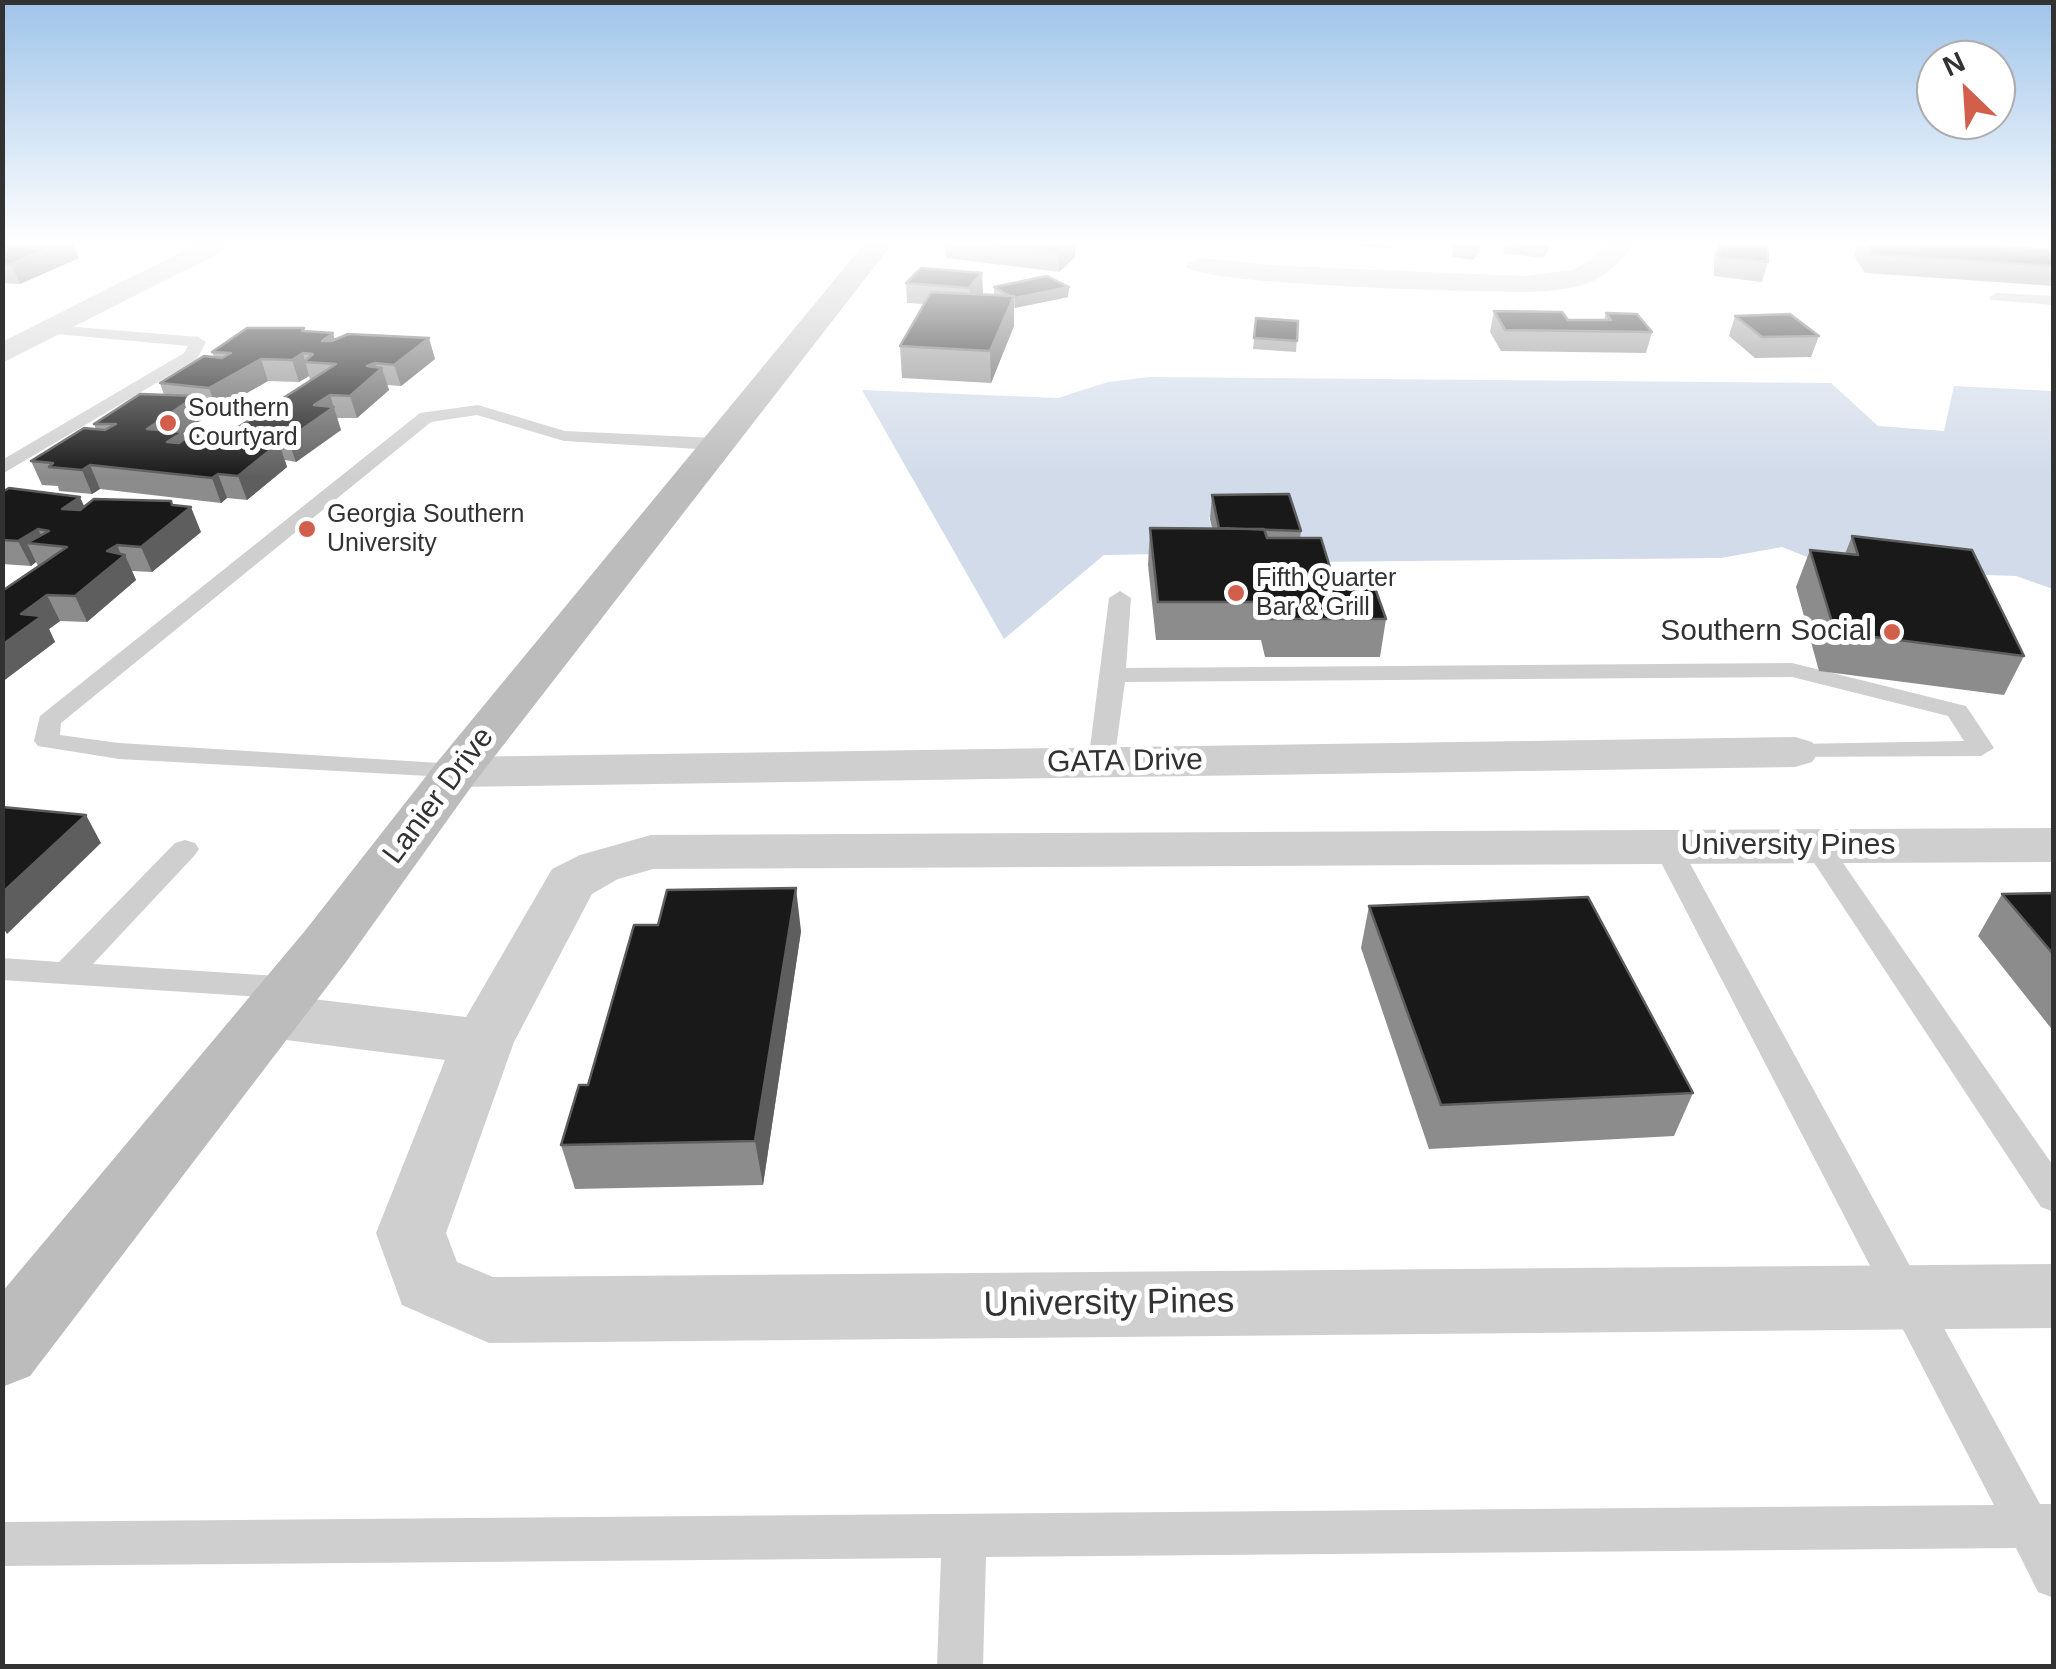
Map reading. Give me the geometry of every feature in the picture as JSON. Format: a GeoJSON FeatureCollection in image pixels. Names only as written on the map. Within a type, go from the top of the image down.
{"type":"FeatureCollection","features":[{"type":"Feature","properties":{"kind":"street"},"geometry":{"type":"LineString","coordinates":[[2,354],[42,322]]}},
{"type":"Feature","properties":{"kind":"street","name":"Lanier Drive"},"geometry":{"type":"LineString","coordinates":[[2,1352],[815,322]]}},
{"type":"Feature","properties":{"kind":"street","name":"GATA Drive"},"geometry":{"type":"LineString","coordinates":[[456,772],[1795,752]]}},
{"type":"Feature","properties":{"kind":"street","name":"University Pines"},"geometry":{"type":"LineString","coordinates":[[2054,845],[651,852],[598,866],[571,882],[482,1042],[411,1233],[428,1283],[488,1310],[2054,1296]]}},
{"type":"Feature","properties":{"kind":"street"},"geometry":{"type":"LineString","coordinates":[[280,1002],[482,1042]]}},
{"type":"Feature","properties":{"kind":"lane"},"geometry":{"type":"LineString","coordinates":[[2,468],[191,356],[198,342],[88,322]]}},
{"type":"Feature","properties":{"kind":"lane"},"geometry":{"type":"LineString","coordinates":[[456,772],[119,750],[47,741],[49,722],[426,417],[478,410],[564,436],[715,444]]}},
{"type":"Feature","properties":{"kind":"lane"},"geometry":{"type":"LineString","coordinates":[[1101,763],[1120,598]]}},
{"type":"Feature","properties":{"kind":"lane"},"geometry":{"type":"LineString","coordinates":[[1114,675],[1792,670],[1957,711],[1980,748],[1795,752]]}},
{"type":"Feature","properties":{"kind":"lane"},"geometry":{"type":"LineString","coordinates":[[1817,846],[2054,1197]]}},
{"type":"Feature","properties":{"kind":"lane"},"geometry":{"type":"LineString","coordinates":[[1667,847],[1910,1297],[2040,1526],[2054,1576]]}},
{"type":"Feature","properties":{"kind":"lane"},"geometry":{"type":"LineString","coordinates":[[66,973],[185,848]]}},
{"type":"Feature","properties":{"kind":"lane"},"geometry":{"type":"LineString","coordinates":[[2,969],[66,973],[280,1002]]}},
{"type":"Feature","properties":{"kind":"lane"},"geometry":{"type":"LineString","coordinates":[[2,1544],[2040,1526]]}},
{"type":"Feature","properties":{"kind":"lane"},"geometry":{"type":"LineString","coordinates":[[960,1666],[964,1536]]}},
{"type":"Feature","properties":{"kind":"water"},"geometry":{"type":"Polygon","coordinates":[[[1149,377],[1831,383],[1878,426],[1944,431],[1954,386],[2053,391],[2053,589],[2016,576],[1840,570],[1782,547],[1721,558],[1306,562],[1290,515],[1209,517],[1217,553],[1104,555],[1004,639],[862,390],[1058,398],[1108,382],[1149,377]]]}},
{"type":"Feature","properties":{"kind":"building"},"geometry":{"type":"Polygon","coordinates":[[[914,322],[1003,322],[990,351],[900,346],[914,322]]]}},
{"type":"Feature","properties":{"kind":"building"},"geometry":{"type":"Polygon","coordinates":[[[1256,322],[1298,322],[1297,341],[1254,338],[1256,322]]]}},
{"type":"Feature","properties":{"kind":"building"},"geometry":{"type":"Polygon","coordinates":[[[1500,322],[1644,322],[1652,332],[1505,330],[1500,322]]]}},
{"type":"Feature","properties":{"kind":"building"},"geometry":{"type":"Polygon","coordinates":[[[1743,322],[1800,322],[1819,336],[1762,337],[1743,322]]]}},
{"type":"Feature","properties":{"kind":"building"},"geometry":{"type":"Polygon","coordinates":[[[247,328],[304,328],[302,331],[333,333],[322,341],[348,334],[429,338],[394,365],[367,366],[382,368],[350,396],[330,395],[314,405],[334,407],[288,439],[274,436],[265,441],[279,443],[238,476],[218,474],[212,478],[90,465],[82,470],[31,461],[84,428],[105,430],[116,424],[94,424],[140,394],[196,396],[147,429],[183,432],[167,442],[179,443],[193,433],[226,435],[336,364],[304,362],[313,354],[303,353],[292,360],[261,359],[209,388],[160,383],[204,356],[222,358],[231,353],[212,352],[247,328]]]}},
{"type":"Feature","properties":{"kind":"building"},"geometry":{"type":"Polygon","coordinates":[[[9,488],[80,497],[62,509],[80,510],[94,499],[171,501],[172,505],[191,507],[141,547],[117,545],[107,551],[125,555],[75,596],[47,595],[21,614],[42,616],[2,645],[2,591],[67,547],[27,543],[49,531],[38,529],[18,541],[2,540],[2,492],[9,488]]]}},
{"type":"Feature","properties":{"kind":"building"},"geometry":{"type":"Polygon","coordinates":[[[1289,494],[1301,531],[1219,528],[1212,495],[1289,494]]]}},
{"type":"Feature","properties":{"kind":"building"},"geometry":{"type":"Polygon","coordinates":[[[1150,528],[1264,529],[1267,538],[1321,538],[1332,574],[1370,574],[1386,619],[1270,619],[1266,602],[1158,602],[1150,528]]]}},
{"type":"Feature","properties":{"kind":"building"},"geometry":{"type":"Polygon","coordinates":[[[1852,536],[1972,550],[2024,656],[1835,632],[1810,550],[1858,555],[1852,536]]]}},
{"type":"Feature","properties":{"kind":"building"},"geometry":{"type":"Polygon","coordinates":[[[2,807],[86,815],[2,893],[2,807]]]}},
{"type":"Feature","properties":{"kind":"building"},"geometry":{"type":"Polygon","coordinates":[[[796,888],[755,1141],[561,1145],[579,1085],[588,1085],[634,925],[658,925],[667,890],[796,888]]]}},
{"type":"Feature","properties":{"kind":"building"},"geometry":{"type":"Polygon","coordinates":[[[2054,893],[2054,955],[2002,894],[2054,893]]]}},
{"type":"Feature","properties":{"kind":"building"},"geometry":{"type":"Polygon","coordinates":[[[1588,897],[1693,1093],[1441,1105],[1369,906],[1588,897]]]}},
{"type":"Feature","properties":{"kind":"place","name":"Southern Courtyard"},"geometry":{"type":"Point","coordinates":[168,423]}},
{"type":"Feature","properties":{"kind":"place","name":"Georgia Southern University"},"geometry":{"type":"Point","coordinates":[307,529]}},
{"type":"Feature","properties":{"kind":"place","name":"Fifth Quarter Bar & Grill"},"geometry":{"type":"Point","coordinates":[1236,593]}},
{"type":"Feature","properties":{"kind":"place","name":"Southern Social"},"geometry":{"type":"Point","coordinates":[1892,632]}}]}
